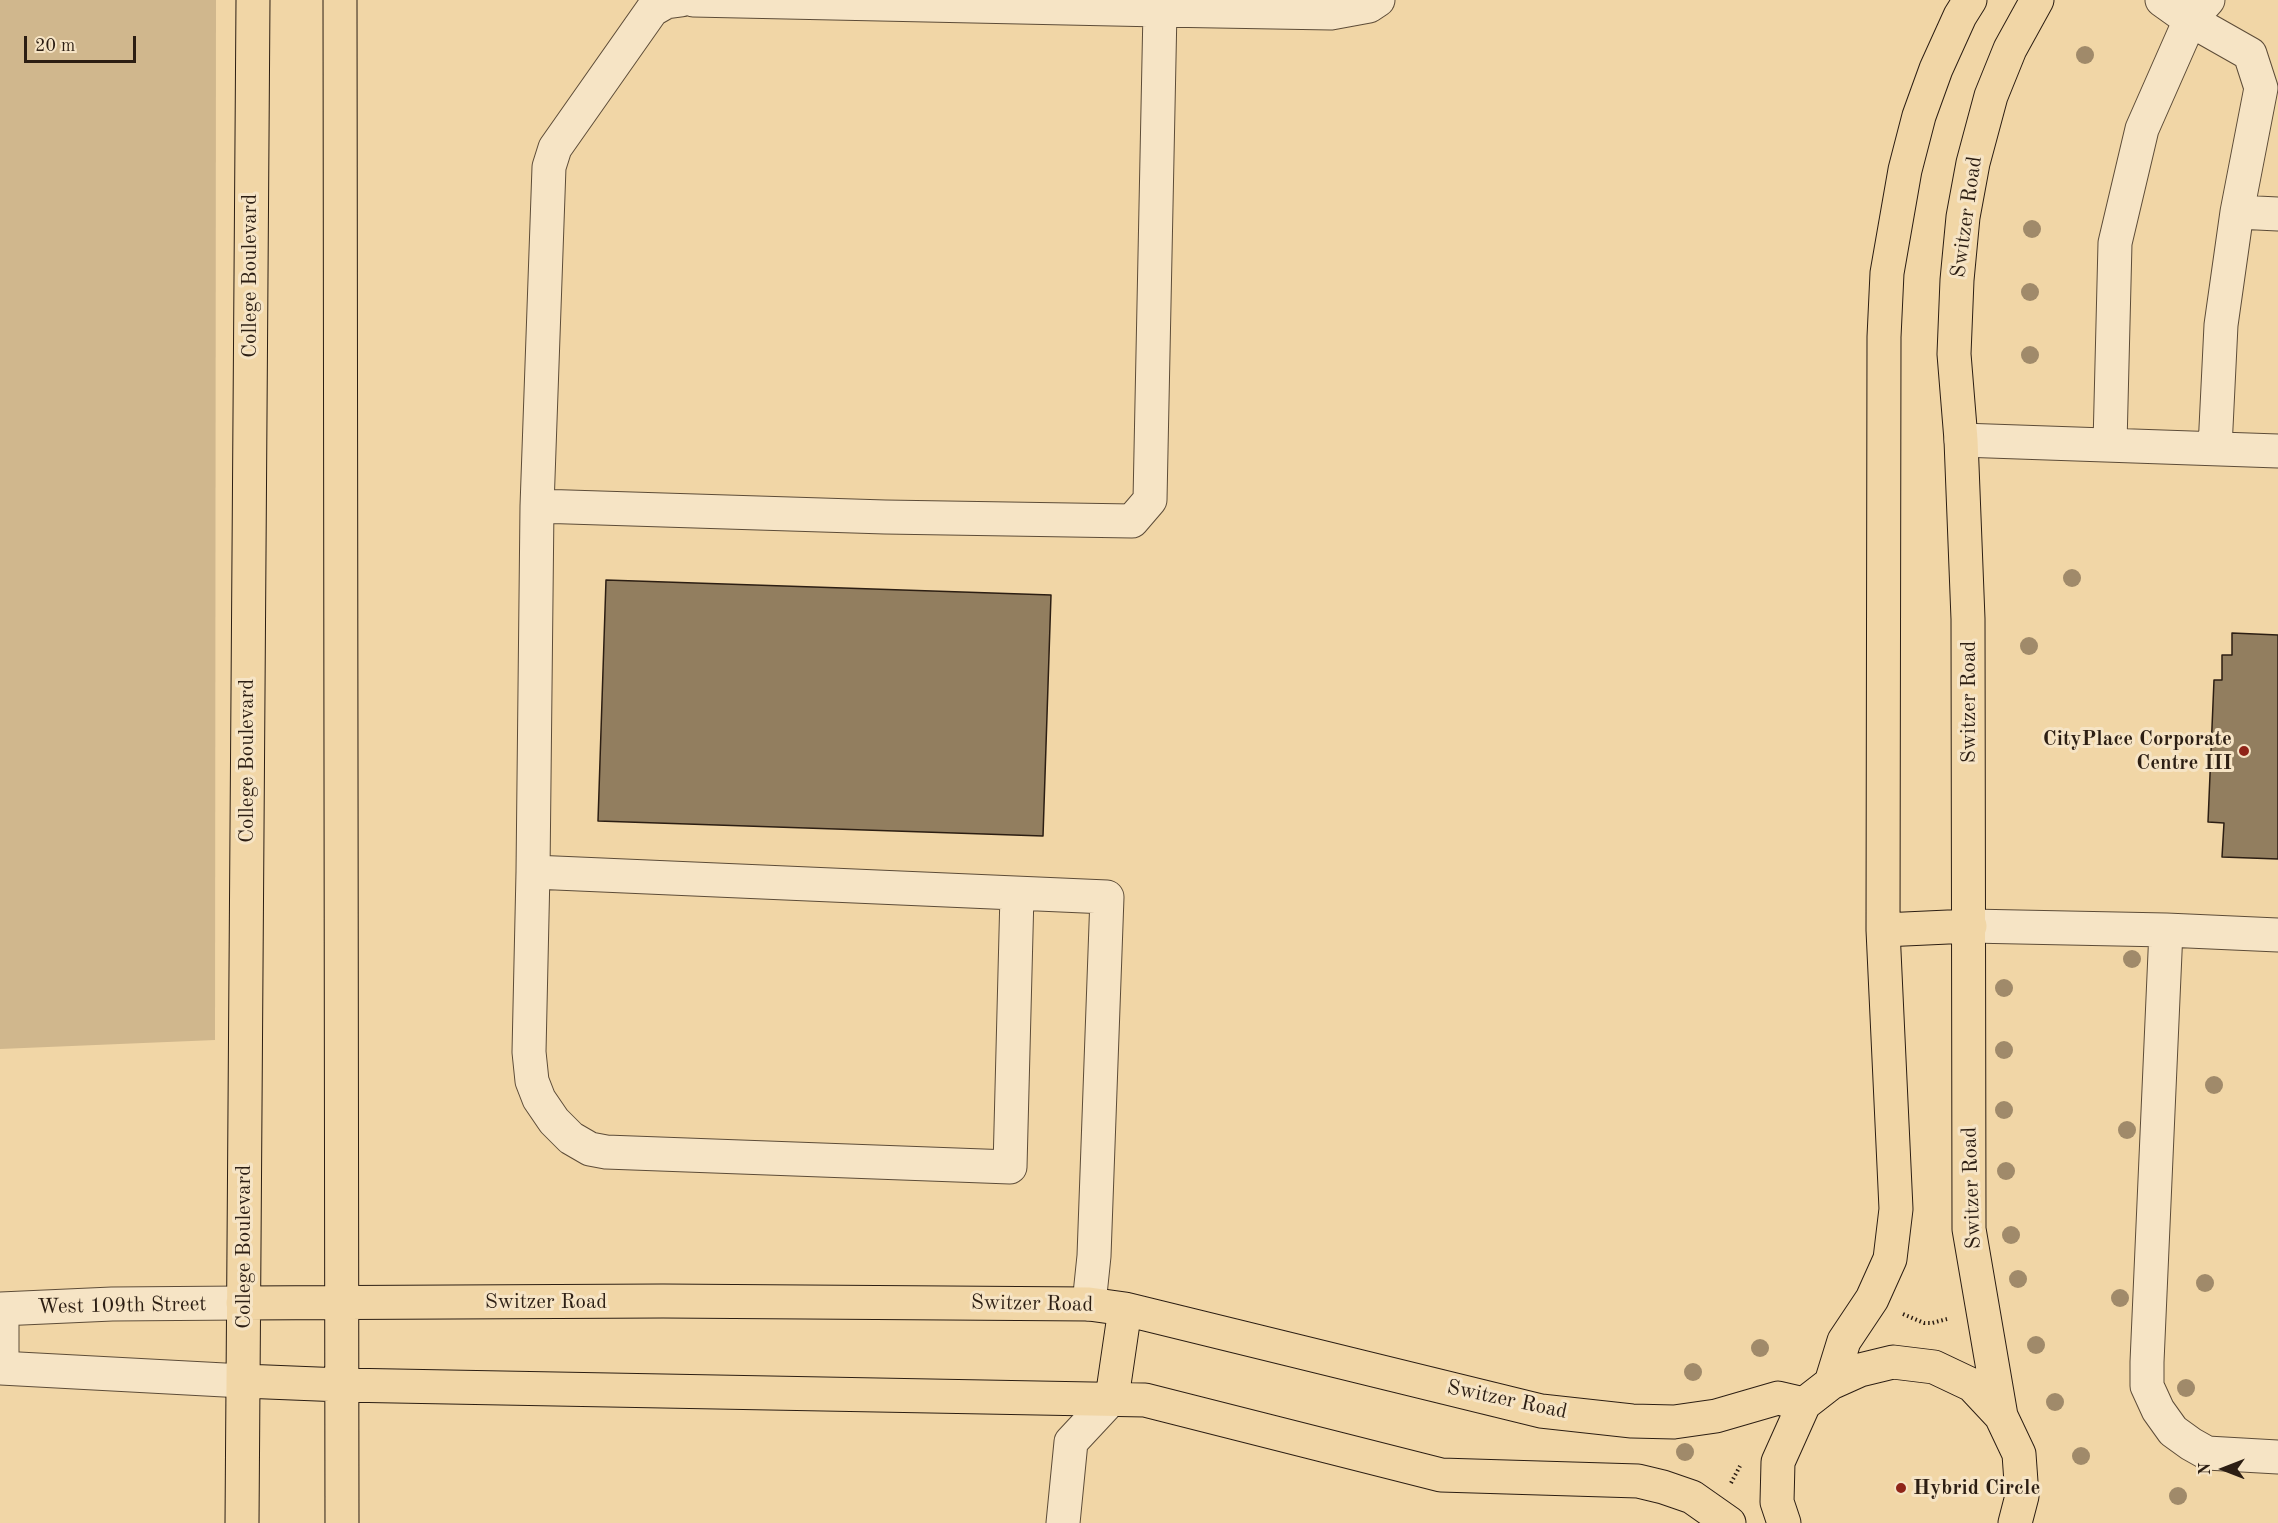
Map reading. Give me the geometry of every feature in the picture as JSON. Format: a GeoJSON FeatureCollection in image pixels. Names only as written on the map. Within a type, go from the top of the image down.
{"type":"FeatureCollection","features":[{"type":"Feature","properties":{"kind":"main road","name":"College Boulevard"},"geometry":{"type":"LineString","coordinates":[[242,1523],[253,0]]}},
{"type":"Feature","properties":{"kind":"main road"},"geometry":{"type":"LineString","coordinates":[[340,0],[342,1523]]}},
{"type":"Feature","properties":{"kind":"main road"},"geometry":{"type":"LineString","coordinates":[[1831,1383],[1844,1341],[1872,1299],[1890,1259],[1896,1209],[1883,930],[1884,337],[1887,273],[1905,170],[1919,116],[1935,69],[1970,0]]}},
{"type":"Feature","properties":{"kind":"main road","name":"Switzer Road"},"geometry":{"type":"LineString","coordinates":[[2001,1416],[1969,1229],[1968,619],[1961,440],[1953,354],[1963,217],[1973,163],[1991,96],[2010,49],[2037,0]]}},
{"type":"Feature","properties":{"kind":"main road"},"geometry":{"type":"LineString","coordinates":[[1883,930],[1970,926]]}},
{"type":"Feature","properties":{"kind":"main road","name":"Switzer Road"},"geometry":{"type":"LineString","coordinates":[[243,1303],[675,1301],[1089,1304],[1125,1309],[1541,1411],[1632,1421],[1674,1422],[1716,1416],[1778,1398],[1804,1404]]}},
{"type":"Feature","properties":{"kind":"main road"},"geometry":{"type":"LineString","coordinates":[[1112,1398],[1125,1309]]}},
{"type":"Feature","properties":{"kind":"main road"},"geometry":{"type":"LineString","coordinates":[[1784,1523],[1777,1502],[1778,1462],[1804,1404],[1831,1383],[1860,1370],[1893,1362],[1934,1367],[1972,1385],[2001,1416],[2019,1454],[2022,1496],[2015,1523]]}},
{"type":"Feature","properties":{"kind":"main road"},"geometry":{"type":"LineString","coordinates":[[243,1381],[342,1385],[1145,1400],[1441,1475],[1638,1481],[1692,1497],[1729,1523]]}},
{"type":"Feature","properties":{"kind":"street"},"geometry":{"type":"LineString","coordinates":[[681,0],[666,2],[652,10],[555,148],[549,167],[537,506],[529,1052],[532,1081],[539,1099],[554,1121],[571,1138],[590,1149],[606,1152],[1011,1167],[1017,894]]}},
{"type":"Feature","properties":{"kind":"street"},"geometry":{"type":"LineString","coordinates":[[693,0],[1331,13],[1369,6],[1378,0]]}},
{"type":"Feature","properties":{"kind":"street"},"geometry":{"type":"LineString","coordinates":[[2162,0],[2199,10],[2250,54],[2261,88],[2237,212],[2221,325],[2215,448]]}},
{"type":"Feature","properties":{"kind":"street"},"geometry":{"type":"LineString","coordinates":[[537,506],[885,517],[1132,521],[1150,500],[1160,10]]}},
{"type":"Feature","properties":{"kind":"street"},"geometry":{"type":"LineString","coordinates":[[2110,444],[2115,243],[2142,129],[2199,10]]}},
{"type":"Feature","properties":{"kind":"street"},"geometry":{"type":"LineString","coordinates":[[2237,212],[2278,214]]}},
{"type":"Feature","properties":{"kind":"street"},"geometry":{"type":"LineString","coordinates":[[1961,440],[2278,451]]}},
{"type":"Feature","properties":{"kind":"street"},"geometry":{"type":"LineString","coordinates":[[533,872],[1107,897],[1094,1256],[1089,1304]]}},
{"type":"Feature","properties":{"kind":"street"},"geometry":{"type":"LineString","coordinates":[[1970,926],[2278,935]]}},
{"type":"Feature","properties":{"kind":"street"},"geometry":{"type":"LineString","coordinates":[[2166,930],[2147,1386],[2158,1410],[2173,1431],[2207,1453],[2278,1457]]}},
{"type":"Feature","properties":{"kind":"street","name":"West 109th Street"},"geometry":{"type":"LineString","coordinates":[[1,1309],[112,1304],[243,1303]]}},
{"type":"Feature","properties":{"kind":"street"},"geometry":{"type":"LineString","coordinates":[[1,1309],[1,1368],[243,1381]]}},
{"type":"Feature","properties":{"kind":"street"},"geometry":{"type":"LineString","coordinates":[[1063,1523],[1071,1442],[1112,1398]]}},
{"type":"Feature","properties":{"kind":"path"},"geometry":{"type":"LineString","coordinates":[[1897,1312],[1924,1323],[1957,1317]]}},
{"type":"Feature","properties":{"kind":"path"},"geometry":{"type":"LineString","coordinates":[[1729,1487],[1742,1459]]}},
{"type":"Feature","properties":{"kind":"shaded area"},"geometry":{"type":"Polygon","coordinates":[[[0,0],[216,0],[215,1040],[0,1049],[0,0]]]}},
{"type":"Feature","properties":{"kind":"building"},"geometry":{"type":"Polygon","coordinates":[[[606,580],[1051,595],[1043,836],[598,821],[606,580]]]}},
{"type":"Feature","properties":{"kind":"building","name":"CityPlace Corporate Centre III"},"geometry":{"type":"Polygon","coordinates":[[[2232,633],[2278,635],[2278,859],[2222,857],[2224,823],[2208,822],[2214,680],[2222,680],[2222,655],[2232,655],[2232,633]]]}},
{"type":"Feature","properties":{"kind":"place","name":"CityPlace Corporate Centre III"},"geometry":{"type":"Point","coordinates":[2244,751]}},
{"type":"Feature","properties":{"kind":"place","name":"Hybrid Circle"},"geometry":{"type":"Point","coordinates":[1901,1488]}}]}
